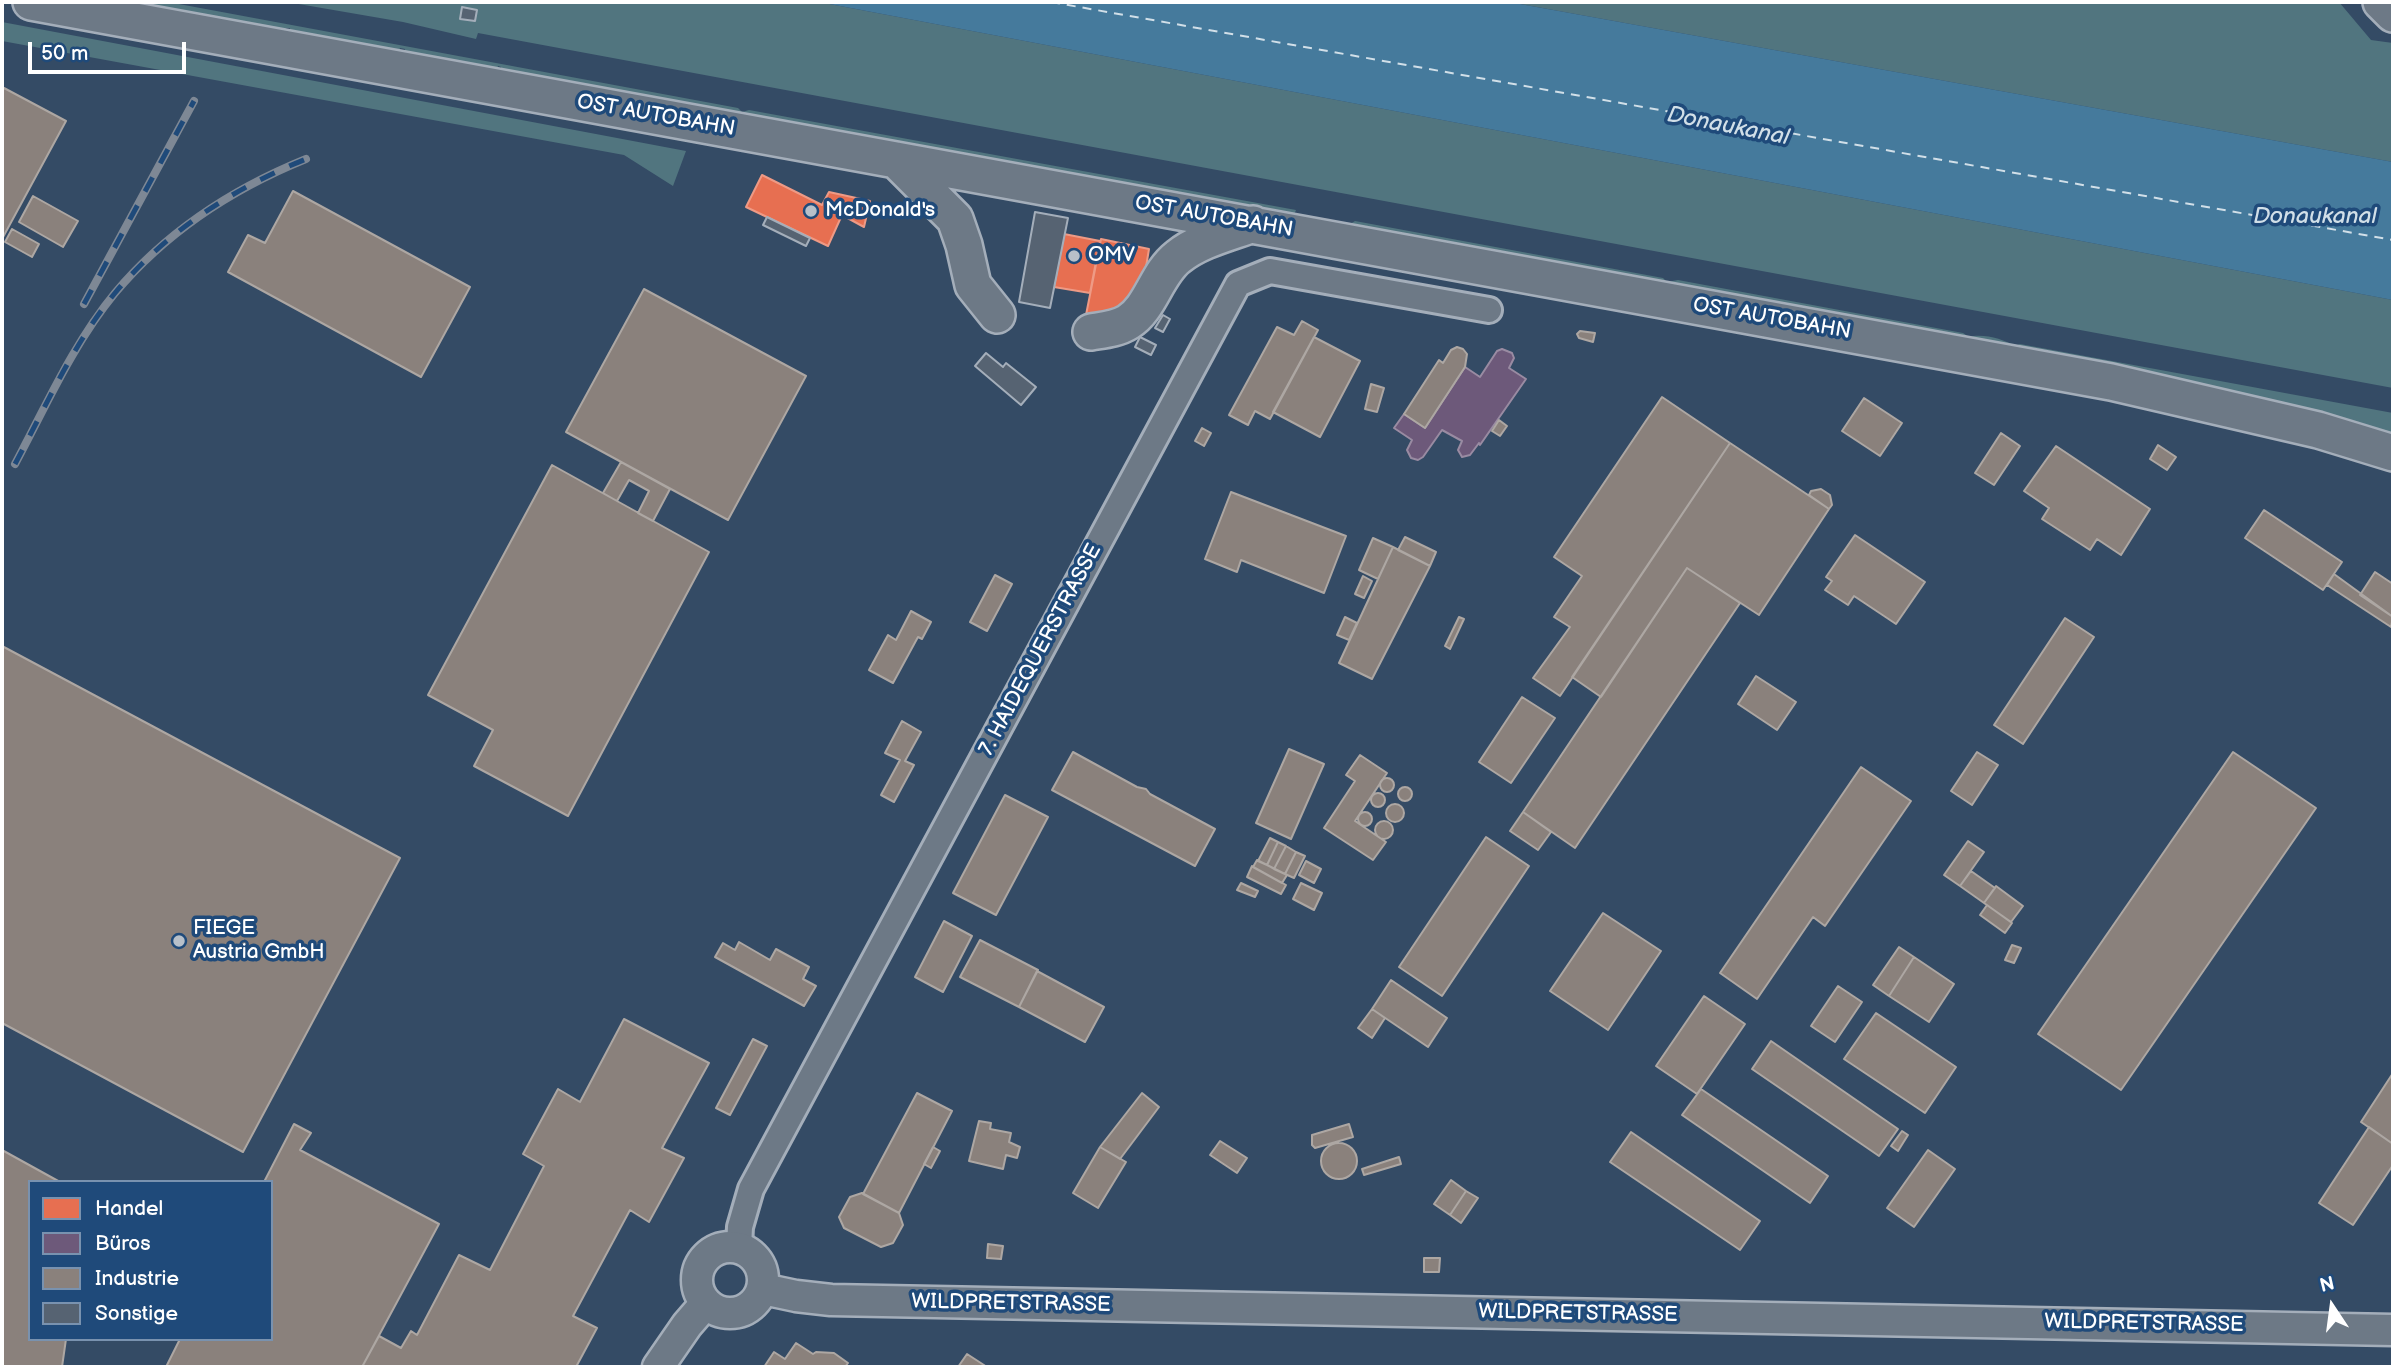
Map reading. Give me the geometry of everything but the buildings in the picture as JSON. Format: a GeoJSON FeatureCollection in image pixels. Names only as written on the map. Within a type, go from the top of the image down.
{"type":"FeatureCollection","features":[{"type":"Feature","properties":{"kind":"highway","name":"OST AUTOBAHN"},"geometry":{"type":"LineString","coordinates":[[31,2],[2111,382],[2318,430],[2393,453]]}},
{"type":"Feature","properties":{"kind":"highway"},"geometry":{"type":"LineString","coordinates":[[2381,2],[2393,14]]}},
{"type":"Feature","properties":{"kind":"highway"},"geometry":{"type":"LineString","coordinates":[[896,160],[954,219],[964,244],[959,286],[973,285],[997,315]]}},
{"type":"Feature","properties":{"kind":"highway"},"geometry":{"type":"LineString","coordinates":[[1091,332],[1128,322],[1141,310],[1162,275],[1177,257],[1195,246],[1253,224]]}},
{"type":"Feature","properties":{"kind":"main road"},"geometry":{"type":"LineString","coordinates":[[727,1246],[739,1247],[755,1257],[761,1266],[763,1289],[758,1300],[746,1310],[723,1313],[706,1303],[698,1290],[697,1277],[706,1256],[727,1246]]}},
{"type":"Feature","properties":{"kind":"main road","name":"WILDPRETSTRASSE"},"geometry":{"type":"LineString","coordinates":[[763,1289],[831,1300],[2393,1330]]}},
{"type":"Feature","properties":{"kind":"main road"},"geometry":{"type":"LineString","coordinates":[[659,1367],[687,1325],[706,1303]]}},
{"type":"Feature","properties":{"kind":"street","name":"7. HAIDEQUERSTRASSE"},"geometry":{"type":"LineString","coordinates":[[739,1247],[740,1227],[751,1189],[1238,285],[1270,271],[1489,310]]}},
{"type":"Feature","properties":{"kind":"green space"},"geometry":{"type":"Polygon","coordinates":[[[139,2],[168,2],[738,108],[742,112],[749,110],[1296,210],[1294,215],[501,74],[501,67],[498,66],[496,73],[404,56],[405,49],[400,48],[398,55],[290,35],[290,28],[286,28],[284,34],[137,7],[139,2]]]}},
{"type":"Feature","properties":{"kind":"green space"},"geometry":{"type":"Polygon","coordinates":[[[287,2],[819,2],[2393,300],[2393,388],[478,33],[476,39],[403,22],[287,2]]]}},
{"type":"Feature","properties":{"kind":"green space"},"geometry":{"type":"Polygon","coordinates":[[[1509,2],[2339,2],[2371,40],[2393,43],[2393,162],[1509,2]]]}},
{"type":"Feature","properties":{"kind":"green space"},"geometry":{"type":"Polygon","coordinates":[[[2,22],[686,151],[673,186],[624,155],[2,41],[2,22]]]}},
{"type":"Feature","properties":{"kind":"green space"},"geometry":{"type":"Polygon","coordinates":[[[1355,221],[1663,278],[1667,282],[1678,280],[1963,333],[1969,337],[1993,337],[2015,346],[2020,344],[2393,413],[2393,435],[2293,408],[1352,227],[1350,224],[1355,221]]]}},
{"type":"Feature","properties":{"kind":"water","name":"Donaukanal"},"geometry":{"type":"Polygon","coordinates":[[[819,2],[1509,2],[2393,162],[2393,300],[819,2]]]}},
{"type":"Feature","properties":{"kind":"ferry route"},"geometry":{"type":"LineString","coordinates":[[1051,2],[2393,240]]}},
{"type":"Feature","properties":{"kind":"railway"},"geometry":{"type":"LineString","coordinates":[[84,304],[194,101]]}},
{"type":"Feature","properties":{"kind":"railway"},"geometry":{"type":"LineString","coordinates":[[15,464],[86,333],[135,271],[156,250],[202,214],[252,184],[306,159]]}},
{"type":"Feature","properties":{"kind":"place","name":"McDonald's"},"geometry":{"type":"Point","coordinates":[811,211]}},
{"type":"Feature","properties":{"kind":"place","name":"OMV"},"geometry":{"type":"Point","coordinates":[1074,256]}},
{"type":"Feature","properties":{"kind":"place","name":"FIEGE Austria GmbH"},"geometry":{"type":"Point","coordinates":[179,941]}}]}
